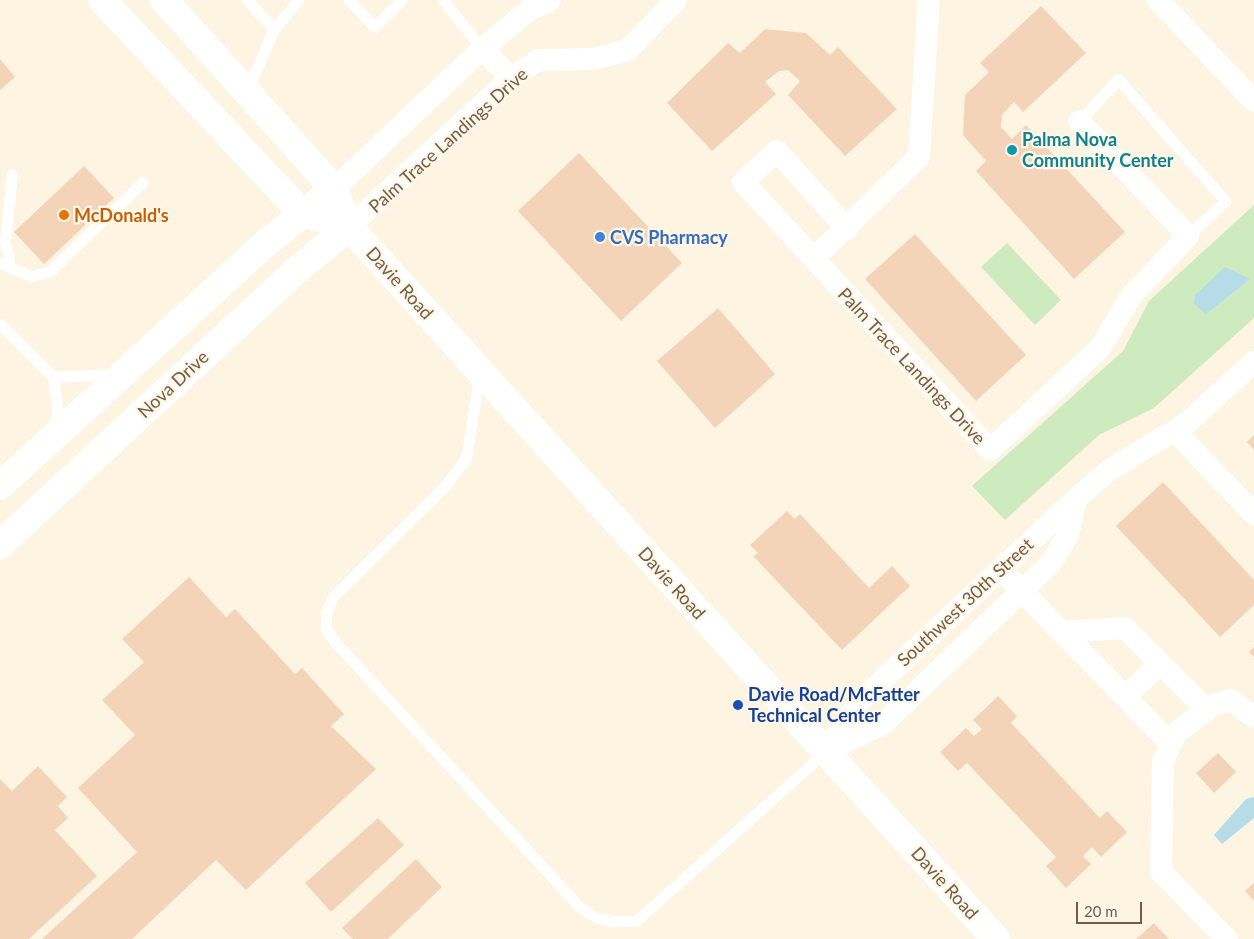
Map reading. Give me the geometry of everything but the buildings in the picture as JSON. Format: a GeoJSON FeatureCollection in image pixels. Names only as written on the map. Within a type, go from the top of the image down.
{"type":"FeatureCollection","features":[{"type":"Feature","properties":{"kind":"main road"},"geometry":{"type":"LineString","coordinates":[[102,0],[303,214],[350,227]]}},
{"type":"Feature","properties":{"kind":"main road","name":"Davie Road"},"geometry":{"type":"LineString","coordinates":[[164,0],[334,189],[350,227],[996,939]]}},
{"type":"Feature","properties":{"kind":"main road"},"geometry":{"type":"LineString","coordinates":[[0,486],[121,373],[334,189]]}},
{"type":"Feature","properties":{"kind":"main road","name":"Nova Drive"},"geometry":{"type":"LineString","coordinates":[[0,545],[297,270],[350,227]]}},
{"type":"Feature","properties":{"kind":"street"},"geometry":{"type":"LineString","coordinates":[[334,189],[482,48],[529,10],[550,0]]}},
{"type":"Feature","properties":{"kind":"street","name":"Palm Trace Landings Drive"},"geometry":{"type":"LineString","coordinates":[[350,227],[511,78],[539,60],[593,59],[628,50],[676,0]]}},
{"type":"Feature","properties":{"kind":"street"},"geometry":{"type":"LineString","coordinates":[[814,258],[919,157],[929,0]]}},
{"type":"Feature","properties":{"kind":"street"},"geometry":{"type":"LineString","coordinates":[[1158,0],[1254,101]]}},
{"type":"Feature","properties":{"kind":"street"},"geometry":{"type":"LineString","coordinates":[[482,48],[511,78]]}},
{"type":"Feature","properties":{"kind":"street"},"geometry":{"type":"LineString","coordinates":[[1080,121],[1188,236]]}},
{"type":"Feature","properties":{"kind":"street","name":"Palm Trace Landings Drive"},"geometry":{"type":"LineString","coordinates":[[847,228],[778,151],[743,182],[990,450],[1100,348],[1132,295],[1188,236]]}},
{"type":"Feature","properties":{"kind":"street","name":"Southwest 30th Street"},"geometry":{"type":"LineString","coordinates":[[826,752],[860,701],[1076,498],[1108,471],[1175,430],[1254,362]]}},
{"type":"Feature","properties":{"kind":"street"},"geometry":{"type":"LineString","coordinates":[[1175,430],[1254,514]]}},
{"type":"Feature","properties":{"kind":"street","name":"Southwest 30th Street"},"geometry":{"type":"LineString","coordinates":[[826,752],[883,724],[1022,591],[1062,549],[1076,498]]}},
{"type":"Feature","properties":{"kind":"street"},"geometry":{"type":"LineString","coordinates":[[1001,569],[1169,742]]}},
{"type":"Feature","properties":{"kind":"street"},"geometry":{"type":"LineString","coordinates":[[1062,632],[1125,628],[1206,709]]}},
{"type":"Feature","properties":{"kind":"street"},"geometry":{"type":"LineString","coordinates":[[1125,697],[1160,664]]}},
{"type":"Feature","properties":{"kind":"street"},"geometry":{"type":"LineString","coordinates":[[1227,939],[1175,887],[1158,862],[1163,761],[1169,742],[1206,709],[1230,700],[1249,712]]}},
{"type":"Feature","properties":{"kind":"lane"},"geometry":{"type":"LineString","coordinates":[[247,0],[274,29]]}},
{"type":"Feature","properties":{"kind":"lane"},"geometry":{"type":"LineString","coordinates":[[247,92],[274,29],[298,0]]}},
{"type":"Feature","properties":{"kind":"lane"},"geometry":{"type":"LineString","coordinates":[[349,0],[374,27],[400,0]]}},
{"type":"Feature","properties":{"kind":"lane"},"geometry":{"type":"LineString","coordinates":[[443,0],[482,48]]}},
{"type":"Feature","properties":{"kind":"lane"},"geometry":{"type":"LineString","coordinates":[[1080,121],[1118,78],[1225,201],[1188,236]]}},
{"type":"Feature","properties":{"kind":"lane"},"geometry":{"type":"LineString","coordinates":[[12,174],[5,241],[5,265],[31,276],[49,272],[143,182]]}},
{"type":"Feature","properties":{"kind":"lane"},"geometry":{"type":"LineString","coordinates":[[0,324],[53,377],[57,407],[53,436]]}},
{"type":"Feature","properties":{"kind":"lane"},"geometry":{"type":"LineString","coordinates":[[480,371],[466,458],[445,486],[333,598],[326,613],[326,629],[594,917],[636,921],[826,752]]}},
{"type":"Feature","properties":{"kind":"lane"},"geometry":{"type":"LineString","coordinates":[[53,377],[121,373]]}},
{"type":"Feature","properties":{"kind":"green space"},"geometry":{"type":"Polygon","coordinates":[[[1254,205],[1254,318],[1154,408],[1099,435],[1005,520],[972,486],[1123,351],[1149,301],[1254,205]]]}},
{"type":"Feature","properties":{"kind":"green space"},"geometry":{"type":"Polygon","coordinates":[[[1007,243],[1061,300],[1035,325],[981,267],[1007,243]]]}},
{"type":"Feature","properties":{"kind":"water"},"geometry":{"type":"Polygon","coordinates":[[[1225,267],[1250,279],[1206,314],[1194,304],[1195,295],[1225,267]]]}},
{"type":"Feature","properties":{"kind":"water"},"geometry":{"type":"Polygon","coordinates":[[[1254,797],[1254,818],[1222,844],[1214,835],[1246,799],[1254,797]]]}},
{"type":"Feature","properties":{"kind":"place","name":"Palma Nova Community Center"},"geometry":{"type":"Point","coordinates":[1012,150]}},
{"type":"Feature","properties":{"kind":"place","name":"McDonald's"},"geometry":{"type":"Point","coordinates":[64,215]}},
{"type":"Feature","properties":{"kind":"place","name":"CVS Pharmacy"},"geometry":{"type":"Point","coordinates":[600,237]}},
{"type":"Feature","properties":{"kind":"place","name":"Davie Road/McFatter Technical Center"},"geometry":{"type":"Point","coordinates":[738,705]}}]}
